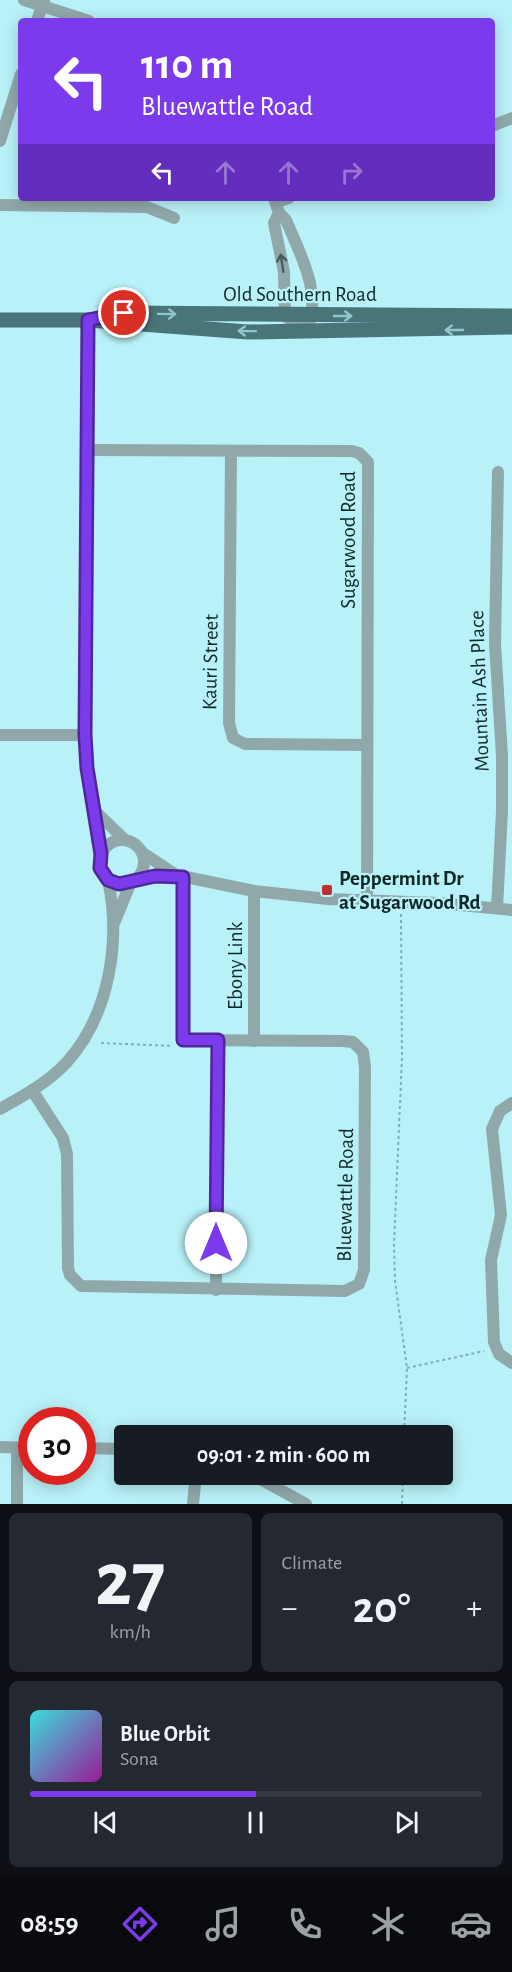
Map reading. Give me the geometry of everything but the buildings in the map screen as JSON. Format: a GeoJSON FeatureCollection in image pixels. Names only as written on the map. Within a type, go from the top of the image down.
{"type":"FeatureCollection","features":[{"type":"Feature","properties":{"kind":"main road","name":"Old Southern Road"},"geometry":{"type":"LineString","coordinates":[[88,320],[124,313],[512,316]]}},
{"type":"Feature","properties":{"kind":"main road","name":"Old Southern Road"},"geometry":{"type":"LineString","coordinates":[[0,320],[88,320],[207,330],[306,331],[512,327]]}},
{"type":"Feature","properties":{"kind":"street"},"geometry":{"type":"LineString","coordinates":[[24,0],[43,3],[81,18]]}},
{"type":"Feature","properties":{"kind":"street"},"geometry":{"type":"LineString","coordinates":[[39,18],[43,3]]}},
{"type":"Feature","properties":{"kind":"street"},"geometry":{"type":"LineString","coordinates":[[0,141],[18,84]]}},
{"type":"Feature","properties":{"kind":"street"},"geometry":{"type":"LineString","coordinates":[[495,125],[512,118]]}},
{"type":"Feature","properties":{"kind":"street"},"geometry":{"type":"LineString","coordinates":[[0,205],[149,202],[174,218]]}},
{"type":"Feature","properties":{"kind":"street"},"geometry":{"type":"LineString","coordinates":[[276,204],[286,220],[303,262],[312,293],[314,316],[306,331],[285,316],[284,272],[274,223],[276,204]]}},
{"type":"Feature","properties":{"kind":"street"},"geometry":{"type":"LineString","coordinates":[[0,1109],[32,1090],[67,1062],[92,1024],[106,982],[114,925],[108,880],[100,868],[101,854],[96,812],[90,792],[85,735],[88,320]]}},
{"type":"Feature","properties":{"kind":"street","name":"Sugarwood Road"},"geometry":{"type":"LineString","coordinates":[[88,450],[352,451],[359,453],[368,462],[367,902]]}},
{"type":"Feature","properties":{"kind":"street","name":"Kauri Street"},"geometry":{"type":"LineString","coordinates":[[231,451],[229,723],[233,738],[245,744],[367,745]]}},
{"type":"Feature","properties":{"kind":"street","name":"Mountain Ash Place"},"geometry":{"type":"LineString","coordinates":[[497,908],[502,812],[502,756],[495,644],[498,472]]}},
{"type":"Feature","properties":{"kind":"street"},"geometry":{"type":"LineString","coordinates":[[0,735],[85,735]]}},
{"type":"Feature","properties":{"kind":"street"},"geometry":{"type":"LineString","coordinates":[[96,812],[124,839],[135,844],[143,853],[180,876]]}},
{"type":"Feature","properties":{"kind":"street"},"geometry":{"type":"LineString","coordinates":[[101,854],[110,842],[124,839]]}},
{"type":"Feature","properties":{"kind":"street"},"geometry":{"type":"LineString","coordinates":[[114,925],[134,881],[144,867],[143,853]]}},
{"type":"Feature","properties":{"kind":"street"},"geometry":{"type":"LineString","coordinates":[[108,880],[119,884],[180,876],[254,891],[367,902],[401,902],[512,910]]}},
{"type":"Feature","properties":{"kind":"street","name":"Bluewattle Road"},"geometry":{"type":"LineString","coordinates":[[32,1090],[63,1138],[67,1154],[68,1268],[75,1282],[89,1288],[345,1291],[359,1284],[364,1270],[365,1067],[363,1052],[352,1042],[183,1040],[180,876]]}},
{"type":"Feature","properties":{"kind":"street","name":"Ebony Link"},"geometry":{"type":"LineString","coordinates":[[254,891],[254,1041]]}},
{"type":"Feature","properties":{"kind":"street"},"geometry":{"type":"LineString","coordinates":[[216,1290],[218,1040]]}},
{"type":"Feature","properties":{"kind":"street"},"geometry":{"type":"LineString","coordinates":[[512,1102],[500,1111],[492,1129],[501,1215],[491,1260],[496,1348],[512,1363]]}},
{"type":"Feature","properties":{"kind":"street"},"geometry":{"type":"LineString","coordinates":[[0,1447],[17,1448],[17,1504]]}},
{"type":"Feature","properties":{"kind":"street"},"geometry":{"type":"LineString","coordinates":[[96,1448],[114,1449]]}},
{"type":"Feature","properties":{"kind":"street"},"geometry":{"type":"LineString","coordinates":[[193,1504],[195,1485]]}},
{"type":"Feature","properties":{"kind":"street"},"geometry":{"type":"LineString","coordinates":[[272,1485],[306,1504]]}},
{"type":"Feature","properties":{"kind":"path"},"geometry":{"type":"LineString","coordinates":[[401,902],[402,1057],[394,1245],[395,1281],[407,1368],[404,1425]]}},
{"type":"Feature","properties":{"kind":"path"},"geometry":{"type":"LineString","coordinates":[[407,1368],[496,1348]]}},
{"type":"Feature","properties":{"kind":"path"},"geometry":{"type":"LineString","coordinates":[[402,1504],[403,1485]]}},
{"type":"Feature","properties":{"kind":"place","name":"Peppermint Dr at Sugarwood Rd"},"geometry":{"type":"Point","coordinates":[327,890]}},
{"type":"Feature","properties":{"kind":"route"},"geometry":{"type":"LineString","coordinates":[[124,313],[88,320],[85,735],[87,768],[90,792],[96,812],[101,854],[100,868],[108,880],[125,884],[155,876],[183,877],[183,1040],[218,1040],[216,1243]]}}]}
